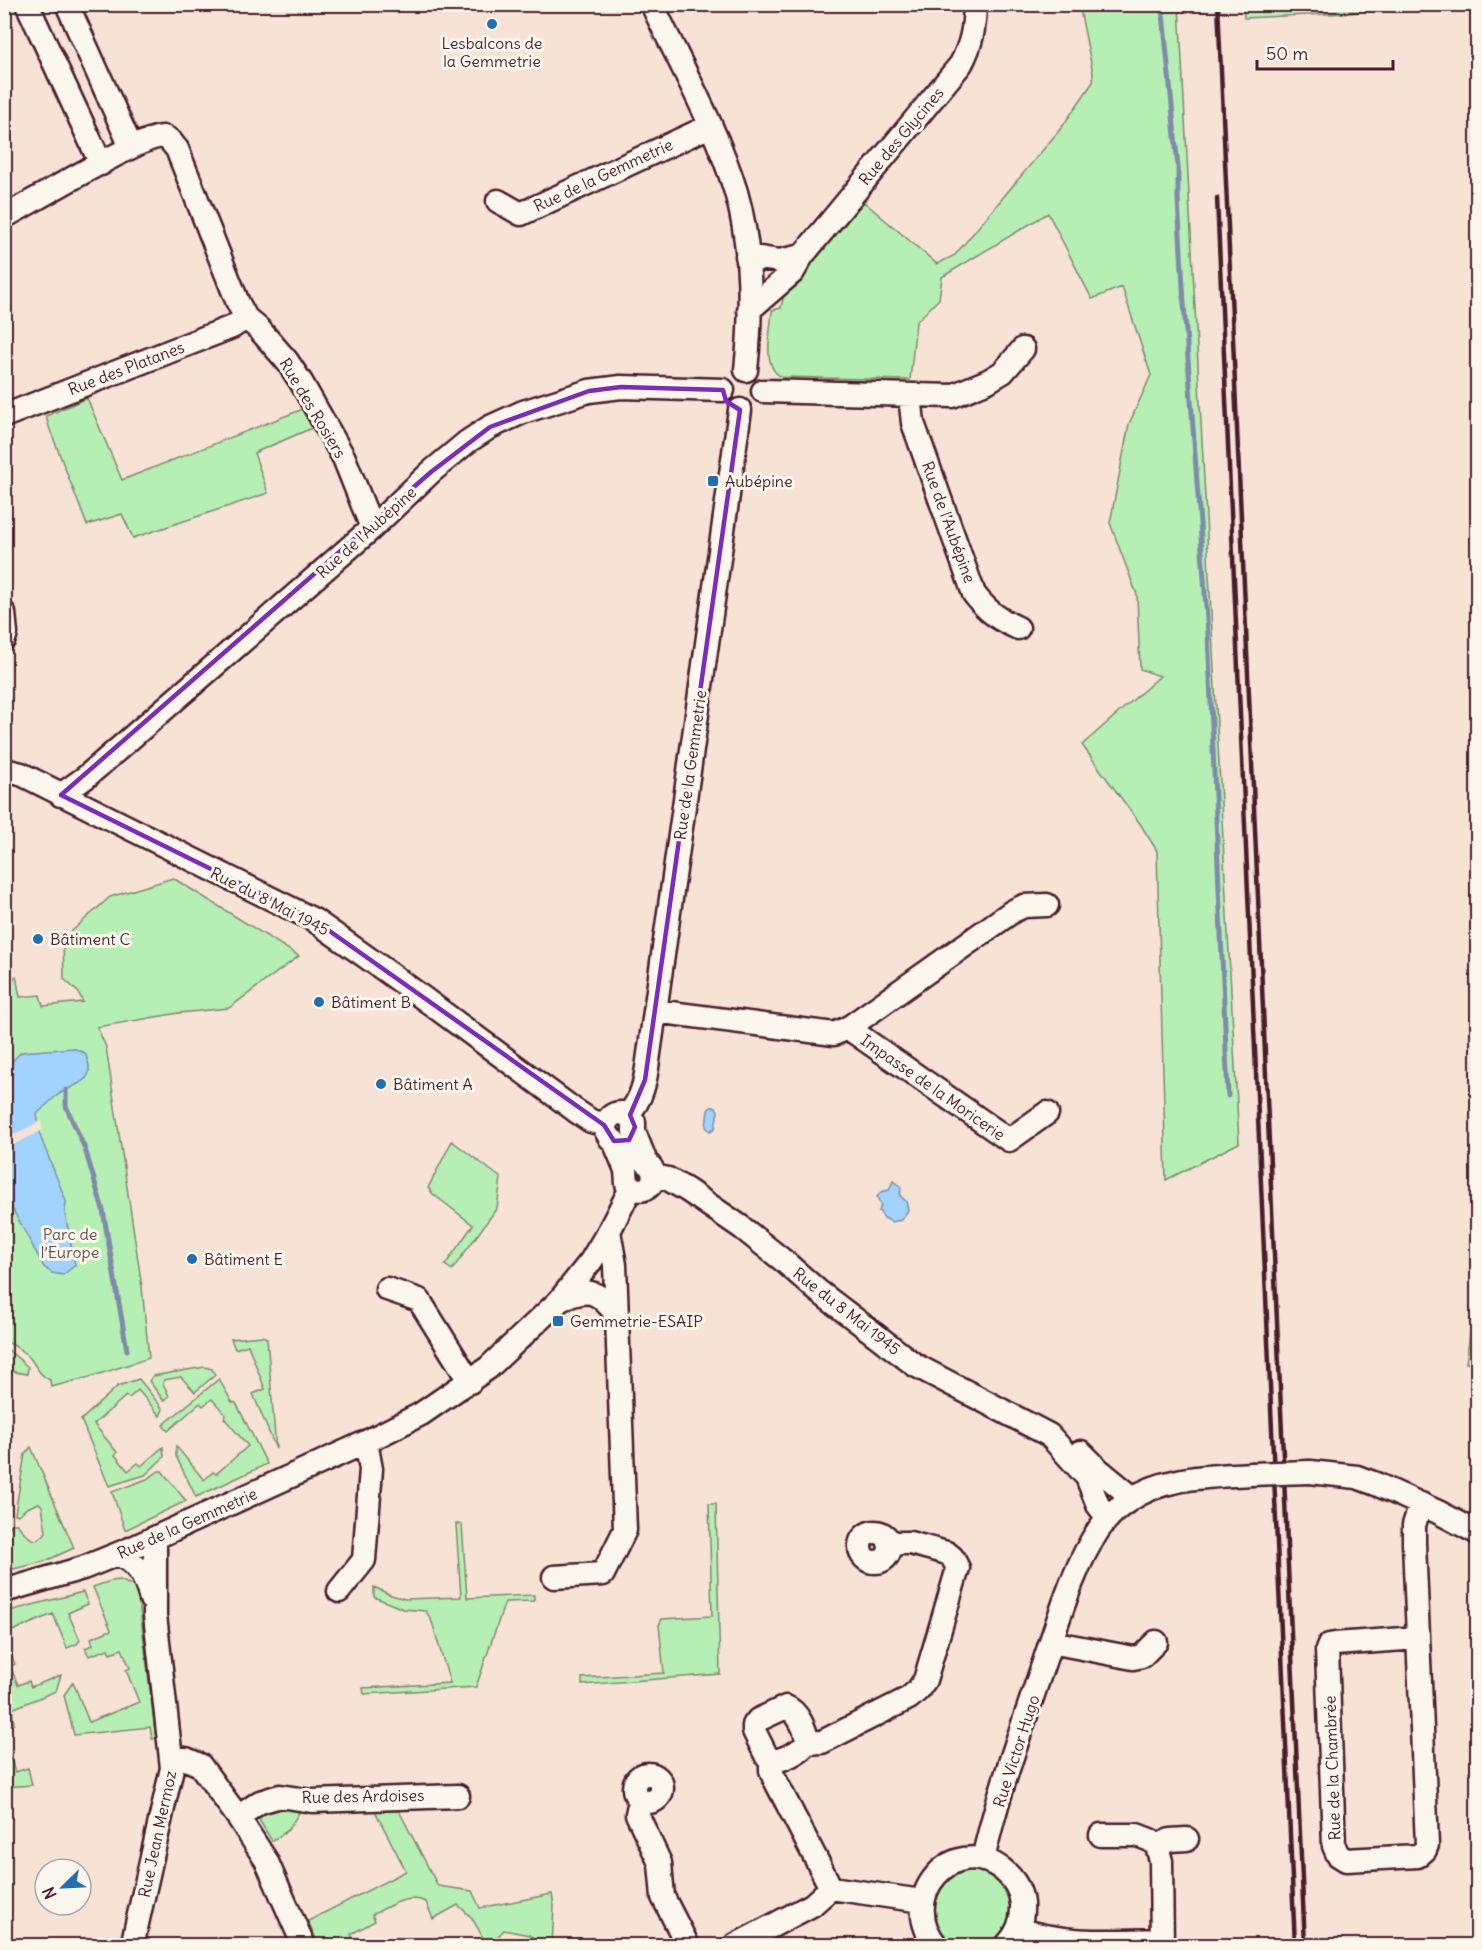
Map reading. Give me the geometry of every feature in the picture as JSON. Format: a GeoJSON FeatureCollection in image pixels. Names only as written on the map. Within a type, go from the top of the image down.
{"type":"FeatureCollection","features":[{"type":"Feature","properties":{"kind":"street"},"geometry":{"type":"LineString","coordinates":[[27,4],[101,164]]}},
{"type":"Feature","properties":{"kind":"street"},"geometry":{"type":"LineString","coordinates":[[4,217],[131,147],[67,4]]}},
{"type":"Feature","properties":{"kind":"street"},"geometry":{"type":"LineString","coordinates":[[652,4],[710,126],[736,193],[747,256],[749,339],[746,370]]}},
{"type":"Feature","properties":{"kind":"street","name":"Rue des Glycines"},"geometry":{"type":"LineString","coordinates":[[749,309],[793,272],[802,256],[962,64],[971,45],[975,6]]}},
{"type":"Feature","properties":{"kind":"street","name":"Rue de la Gemmetrie"},"geometry":{"type":"LineString","coordinates":[[498,201],[521,214],[710,126]]}},
{"type":"Feature","properties":{"kind":"street","name":"Rue des Rosiers"},"geometry":{"type":"LineString","coordinates":[[131,147],[165,137],[177,149],[238,303],[246,318],[259,329],[298,376],[345,458],[372,528]]}},
{"type":"Feature","properties":{"kind":"street"},"geometry":{"type":"LineString","coordinates":[[747,256],[779,261],[802,256]]}},
{"type":"Feature","properties":{"kind":"street","name":"Rue des Platanes"},"geometry":{"type":"LineString","coordinates":[[4,416],[232,327],[246,318]]}},
{"type":"Feature","properties":{"kind":"street"},"geometry":{"type":"LineString","coordinates":[[764,391],[952,396],[988,381],[1002,372],[1023,349]]}},
{"type":"Feature","properties":{"kind":"street"},"geometry":{"type":"LineString","coordinates":[[746,370],[756,374],[764,391],[759,403],[747,410],[740,410],[726,401],[723,390],[727,378],[732,373],[746,370]]}},
{"type":"Feature","properties":{"kind":"street","name":"Rue de l’Aubépine"},"geometry":{"type":"LineString","coordinates":[[61,795],[86,777],[372,528],[467,442],[490,427],[523,412],[589,391],[621,387],[723,390]]}},
{"type":"Feature","properties":{"kind":"street","name":"Rue de l’Aubépine"},"geometry":{"type":"LineString","coordinates":[[910,395],[914,423],[974,594],[985,609],[996,618],[1018,628]]}},
{"type":"Feature","properties":{"kind":"street","name":"Rue de la Gemmetrie"},"geometry":{"type":"LineString","coordinates":[[631,1123],[634,1109],[642,1093],[656,1011],[740,410]]}},
{"type":"Feature","properties":{"kind":"street"},"geometry":{"type":"LineString","coordinates":[[4,613],[6,633],[4,639]]}},
{"type":"Feature","properties":{"kind":"street","name":"Rue du 8 Mai 1945"},"geometry":{"type":"LineString","coordinates":[[4,770],[21,774],[314,920],[610,1133]]}},
{"type":"Feature","properties":{"kind":"street","name":"Impasse de la Moricerie"},"geometry":{"type":"LineString","coordinates":[[656,1011],[834,1034],[848,1028],[1013,911],[1024,906],[1047,905]]}},
{"type":"Feature","properties":{"kind":"street","name":"Impasse de la Moricerie"},"geometry":{"type":"LineString","coordinates":[[848,1028],[1010,1140],[1047,1113]]}},
{"type":"Feature","properties":{"kind":"street"},"geometry":{"type":"LineString","coordinates":[[614,1114],[631,1123],[639,1174],[610,1133],[610,1117],[614,1114]]}},
{"type":"Feature","properties":{"kind":"street","name":"Rue de la Gemmetrie"},"geometry":{"type":"LineString","coordinates":[[4,1592],[66,1574],[155,1538],[366,1442],[421,1414],[470,1382],[503,1355],[559,1301],[591,1261],[639,1174]]}},
{"type":"Feature","properties":{"kind":"street","name":"Rue du 8 Mai 1945"},"geometry":{"type":"LineString","coordinates":[[639,1174],[668,1179],[741,1227],[818,1291],[915,1365],[1049,1435],[1087,1477],[1098,1506],[1108,1518]]}},
{"type":"Feature","properties":{"kind":"street"},"geometry":{"type":"LineString","coordinates":[[554,1577],[603,1574],[625,1530],[615,1265],[609,1231]]}},
{"type":"Feature","properties":{"kind":"street"},"geometry":{"type":"LineString","coordinates":[[387,1289],[419,1300],[470,1382]]}},
{"type":"Feature","properties":{"kind":"street","name":"Rue de la Gemmetrie"},"geometry":{"type":"LineString","coordinates":[[559,1301],[578,1292],[590,1292],[597,1294],[616,1314]]}},
{"type":"Feature","properties":{"kind":"street","name":"Rue du 8 Mai 1945"},"geometry":{"type":"LineString","coordinates":[[1049,1435],[1057,1436],[1075,1447],[1133,1498]]}},
{"type":"Feature","properties":{"kind":"street"},"geometry":{"type":"LineString","coordinates":[[339,1591],[364,1560],[371,1469],[366,1442]]}},
{"type":"Feature","properties":{"kind":"street"},"geometry":{"type":"LineString","coordinates":[[1108,1518],[1133,1498],[1174,1481],[1251,1474],[1310,1472],[1357,1477],[1421,1504],[1478,1533]]}},
{"type":"Feature","properties":{"kind":"street","name":"Rue de la Chambrée"},"geometry":{"type":"LineString","coordinates":[[1418,1638],[1335,1644],[1329,1645],[1327,1650],[1334,1845],[1338,1855],[1346,1860],[1418,1857],[1425,1850],[1418,1638],[1414,1525],[1421,1504]]}},
{"type":"Feature","properties":{"kind":"street","name":"Rue Victor Hugo"},"geometry":{"type":"LineString","coordinates":[[983,1860],[1018,1739],[1051,1642],[1083,1558],[1099,1529],[1108,1518]]}},
{"type":"Feature","properties":{"kind":"street","name":"Rue Jean Mermoz"},"geometry":{"type":"LineString","coordinates":[[132,1946],[171,1777],[172,1757],[155,1615],[155,1538]]}},
{"type":"Feature","properties":{"kind":"street"},"geometry":{"type":"LineString","coordinates":[[771,1761],[795,1752],[807,1743],[822,1742],[909,1698],[925,1680],[958,1568],[947,1553],[910,1543],[889,1543]]}},
{"type":"Feature","properties":{"kind":"street","name":"Rue Jean Mermoz"},"geometry":{"type":"LineString","coordinates":[[115,1555],[128,1559],[144,1577],[155,1615]]}},
{"type":"Feature","properties":{"kind":"street"},"geometry":{"type":"LineString","coordinates":[[1051,1642],[1138,1658],[1155,1642]]}},
{"type":"Feature","properties":{"kind":"street"},"geometry":{"type":"LineString","coordinates":[[807,1743],[807,1737],[794,1712],[789,1708],[783,1708],[758,1720],[754,1725],[754,1731],[771,1761],[774,1779],[831,1888]]}},
{"type":"Feature","properties":{"kind":"street"},"geometry":{"type":"LineString","coordinates":[[172,1757],[181,1757],[200,1765],[238,1817],[266,1860],[304,1946]]}},
{"type":"Feature","properties":{"kind":"street","name":"Rue des Ardoises"},"geometry":{"type":"LineString","coordinates":[[238,1817],[260,1802],[280,1796],[312,1801],[458,1796]]}},
{"type":"Feature","properties":{"kind":"street"},"geometry":{"type":"LineString","coordinates":[[640,1800],[637,1814],[660,1863],[663,1898],[688,1946]]}},
{"type":"Feature","properties":{"kind":"street"},"geometry":{"type":"LineString","coordinates":[[937,1946],[926,1932],[922,1916],[922,1901],[929,1882],[944,1867],[963,1860],[983,1860],[997,1865],[1017,1887],[1022,1915],[1012,1937],[1161,1943],[1161,1861],[1156,1846],[1150,1840],[1137,1835],[1101,1835]]}},
{"type":"Feature","properties":{"kind":"street"},"geometry":{"type":"LineString","coordinates":[[1156,1846],[1170,1840],[1187,1839]]}},
{"type":"Feature","properties":{"kind":"street"},"geometry":{"type":"LineString","coordinates":[[734,1946],[812,1905],[831,1888],[922,1901]]}},
{"type":"Feature","properties":{"kind":"highlighted area"},"geometry":{"type":"Polygon","coordinates":[[[621,387],[723,390],[726,401],[740,410],[645,1080],[630,1115],[635,1127],[629,1140],[614,1141],[604,1125],[314,920],[61,795],[431,472],[490,427],[589,391],[621,387]]]}},
{"type":"Feature","properties":{"kind":"green space"},"geometry":{"type":"Polygon","coordinates":[[[1243,4],[1402,5],[1350,13],[1244,18],[1243,4]]]}},
{"type":"Feature","properties":{"kind":"green space"},"geometry":{"type":"Polygon","coordinates":[[[1079,5],[1179,5],[1239,1143],[1166,1180],[1157,851],[1141,825],[1082,745],[1160,676],[1140,669],[1137,595],[1110,523],[1129,424],[1151,375],[1122,287],[1092,299],[1048,213],[942,277],[939,299],[916,322],[910,380],[782,377],[771,366],[769,357],[772,310],[781,308],[784,294],[864,202],[937,264],[955,255],[1062,127],[1093,82],[1079,5]]]}},
{"type":"Feature","properties":{"kind":"green space"},"geometry":{"type":"Polygon","coordinates":[[[87,398],[122,480],[303,409],[312,428],[254,453],[268,493],[133,538],[122,514],[87,525],[49,427],[46,416],[87,398]]]}},
{"type":"Feature","properties":{"kind":"green space","name":"Parc de l’Europe"},"geometry":{"type":"Polygon","coordinates":[[[173,878],[299,956],[229,1008],[179,1013],[97,1027],[106,1047],[142,1287],[149,1358],[51,1387],[50,1380],[41,1373],[30,1358],[5,1341],[4,989],[16,976],[20,997],[40,995],[43,1006],[83,1002],[78,992],[64,979],[63,939],[110,897],[173,878]]]}},
{"type":"Feature","properties":{"kind":"green space"},"geometry":{"type":"Polygon","coordinates":[[[452,1141],[501,1178],[497,1208],[452,1270],[445,1265],[473,1225],[428,1188],[452,1141]]]}},
{"type":"Feature","properties":{"kind":"green space"},"geometry":{"type":"Polygon","coordinates":[[[1477,1282],[1477,1364],[1466,1363],[1477,1282]]]}},
{"type":"Feature","properties":{"kind":"green space"},"geometry":{"type":"Polygon","coordinates":[[[262,1336],[267,1338],[276,1449],[253,1394],[265,1389],[248,1345],[235,1349],[231,1339],[262,1336]]]}},
{"type":"Feature","properties":{"kind":"green space"},"geometry":{"type":"Polygon","coordinates":[[[5,1347],[28,1367],[27,1374],[5,1370],[5,1347]]]}},
{"type":"Feature","properties":{"kind":"green space"},"geometry":{"type":"Polygon","coordinates":[[[204,1367],[212,1369],[215,1375],[195,1392],[181,1377],[164,1380],[163,1383],[169,1396],[164,1401],[149,1381],[153,1376],[204,1367]]]}},
{"type":"Feature","properties":{"kind":"green space"},"geometry":{"type":"Polygon","coordinates":[[[139,1379],[163,1409],[160,1416],[138,1390],[129,1398],[126,1396],[94,1424],[117,1452],[115,1455],[128,1471],[138,1463],[141,1466],[163,1447],[164,1457],[145,1475],[109,1486],[81,1420],[118,1386],[139,1379]]]}},
{"type":"Feature","properties":{"kind":"green space"},"geometry":{"type":"Polygon","coordinates":[[[219,1379],[232,1402],[236,1403],[267,1464],[196,1497],[176,1456],[176,1446],[204,1480],[213,1472],[216,1474],[248,1446],[224,1418],[226,1415],[212,1399],[203,1406],[200,1403],[168,1431],[163,1425],[219,1379]]]}},
{"type":"Feature","properties":{"kind":"green space"},"geometry":{"type":"Polygon","coordinates":[[[31,1447],[74,1548],[43,1562],[5,1571],[5,1534],[12,1524],[17,1524],[34,1540],[42,1537],[46,1532],[42,1506],[39,1503],[18,1515],[15,1514],[25,1454],[31,1447]]]}},
{"type":"Feature","properties":{"kind":"green space"},"geometry":{"type":"Polygon","coordinates":[[[162,1471],[186,1501],[125,1530],[112,1492],[147,1479],[162,1471]]]}},
{"type":"Feature","properties":{"kind":"green space"},"geometry":{"type":"Polygon","coordinates":[[[709,1504],[716,1504],[720,1674],[582,1685],[582,1678],[664,1673],[659,1625],[662,1619],[712,1616],[709,1504]]]}},
{"type":"Feature","properties":{"kind":"green space"},"geometry":{"type":"Polygon","coordinates":[[[456,1524],[462,1524],[467,1598],[534,1595],[534,1601],[505,1602],[476,1687],[364,1694],[363,1688],[450,1683],[432,1622],[426,1611],[403,1609],[374,1597],[374,1587],[405,1599],[461,1597],[456,1524]]]}},
{"type":"Feature","properties":{"kind":"green space"},"geometry":{"type":"Polygon","coordinates":[[[120,1580],[135,1587],[138,1594],[156,1738],[152,1739],[150,1727],[74,1735],[64,1695],[73,1682],[89,1722],[139,1702],[126,1670],[130,1668],[122,1649],[110,1653],[108,1649],[89,1656],[85,1648],[93,1645],[91,1638],[111,1630],[93,1587],[120,1580]]]}},
{"type":"Feature","properties":{"kind":"green space"},"geometry":{"type":"Polygon","coordinates":[[[83,1592],[88,1604],[68,1613],[80,1640],[77,1644],[67,1648],[53,1614],[5,1634],[5,1612],[83,1592]]]}},
{"type":"Feature","properties":{"kind":"green space"},"geometry":{"type":"Polygon","coordinates":[[[4,1638],[15,1664],[10,1666],[18,1685],[29,1681],[31,1687],[61,1675],[56,1691],[12,1709],[14,1724],[5,1727],[4,1638]]]}},
{"type":"Feature","properties":{"kind":"green space"},"geometry":{"type":"Polygon","coordinates":[[[4,1739],[15,1772],[28,1768],[32,1785],[5,1787],[4,1739]]]}},
{"type":"Feature","properties":{"kind":"green space"},"geometry":{"type":"Polygon","coordinates":[[[267,1807],[302,1808],[288,1830],[272,1841],[255,1813],[267,1807]]]}},
{"type":"Feature","properties":{"kind":"green space"},"geometry":{"type":"Polygon","coordinates":[[[375,1811],[399,1811],[438,1886],[472,1891],[480,1908],[552,1894],[554,1906],[552,1945],[544,1945],[529,1935],[504,1930],[490,1945],[487,1945],[472,1918],[458,1905],[433,1919],[426,1902],[412,1899],[399,1902],[372,1915],[375,1921],[351,1934],[356,1945],[319,1945],[308,1921],[406,1871],[375,1811]]]}},
{"type":"Feature","properties":{"kind":"green space"},"geometry":{"type":"Polygon","coordinates":[[[965,1869],[991,1875],[1001,1883],[1009,1895],[1012,1909],[1009,1924],[1001,1937],[989,1945],[952,1944],[940,1935],[933,1921],[931,1907],[942,1881],[965,1869]]]}},
{"type":"Feature","properties":{"kind":"water"},"geometry":{"type":"Polygon","coordinates":[[[73,1048],[85,1053],[88,1076],[59,1094],[37,1114],[41,1138],[66,1201],[65,1212],[75,1265],[63,1275],[52,1273],[44,1267],[5,1195],[5,1069],[21,1052],[73,1048]]]}},
{"type":"Feature","properties":{"kind":"water"},"geometry":{"type":"Polygon","coordinates":[[[716,1107],[718,1111],[715,1128],[710,1131],[706,1127],[708,1110],[716,1107]]]}},
{"type":"Feature","properties":{"kind":"water"},"geometry":{"type":"Polygon","coordinates":[[[893,1181],[901,1187],[900,1196],[906,1201],[908,1210],[901,1220],[892,1222],[884,1218],[879,1211],[881,1205],[877,1197],[881,1192],[889,1190],[893,1181]]]}},
{"type":"Feature","properties":{"kind":"pier"},"geometry":{"type":"Polygon","coordinates":[[[41,1121],[43,1130],[5,1149],[5,1139],[41,1121]]]}},
{"type":"Feature","properties":{"kind":"waterway"},"geometry":{"type":"LineString","coordinates":[[1162,4],[1178,167],[1184,304],[1208,633],[1228,1096]]}},
{"type":"Feature","properties":{"kind":"waterway"},"geometry":{"type":"LineString","coordinates":[[66,1090],[66,1106],[85,1149],[103,1210],[127,1350]]}},
{"type":"Feature","properties":{"kind":"railway"},"geometry":{"type":"LineString","coordinates":[[1218,4],[1305,1946]]}},
{"type":"Feature","properties":{"kind":"railway"},"geometry":{"type":"LineString","coordinates":[[1217,198],[1295,1946]]}},
{"type":"Feature","properties":{"kind":"place","name":"Lesbalcons de la Gemmetrie"},"geometry":{"type":"Point","coordinates":[492,24]}},
{"type":"Feature","properties":{"kind":"place","name":"Aubépine"},"geometry":{"type":"Point","coordinates":[713,481]}},
{"type":"Feature","properties":{"kind":"place","name":"Bâtiment C"},"geometry":{"type":"Point","coordinates":[38,939]}},
{"type":"Feature","properties":{"kind":"place","name":"Bâtiment B"},"geometry":{"type":"Point","coordinates":[319,1002]}},
{"type":"Feature","properties":{"kind":"place","name":"Bâtiment A"},"geometry":{"type":"Point","coordinates":[381,1084]}},
{"type":"Feature","properties":{"kind":"place","name":"Bâtiment E"},"geometry":{"type":"Point","coordinates":[192,1259]}},
{"type":"Feature","properties":{"kind":"place","name":"Gemmetrie-ESAIP"},"geometry":{"type":"Point","coordinates":[558,1321]}}]}
